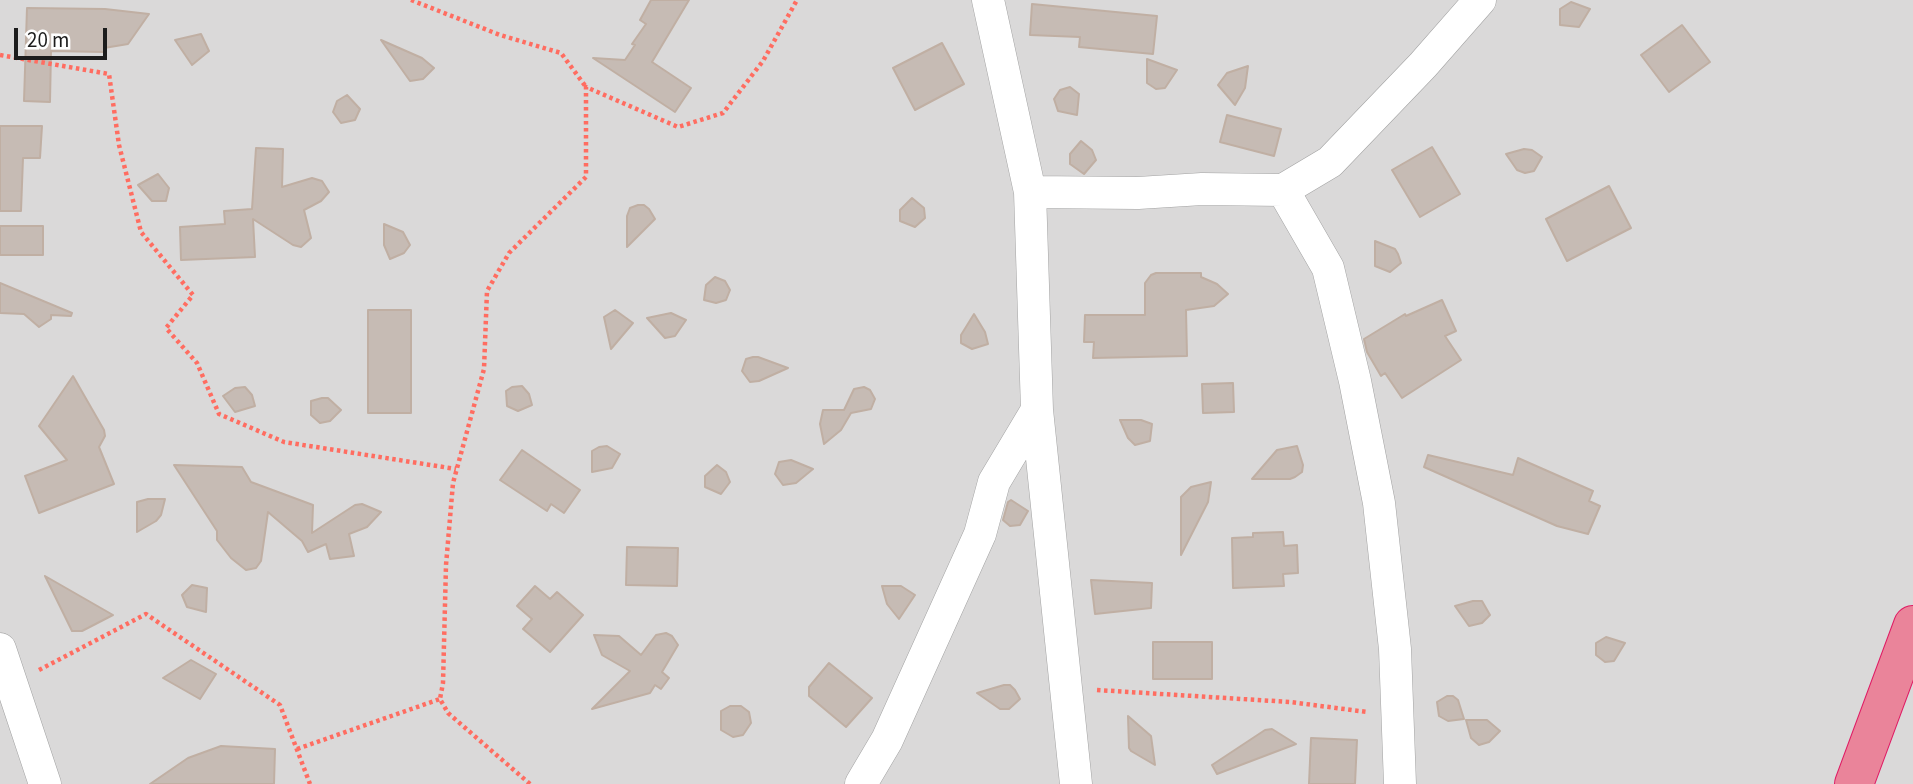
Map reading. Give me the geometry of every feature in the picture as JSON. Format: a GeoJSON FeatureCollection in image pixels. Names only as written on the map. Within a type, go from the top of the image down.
{"type":"FeatureCollection","features":[{"type":"Feature","properties":{"kind":"highway"},"geometry":{"type":"LineString","coordinates":[[1854,784],[1913,625]]}},
{"type":"Feature","properties":{"kind":"street"},"geometry":{"type":"LineString","coordinates":[[988,0],[1030,192],[1037,410],[1076,784]]}},
{"type":"Feature","properties":{"kind":"street"},"geometry":{"type":"LineString","coordinates":[[1030,192],[1283,190],[1330,162],[1423,65],[1480,0]]}},
{"type":"Feature","properties":{"kind":"street"},"geometry":{"type":"LineString","coordinates":[[1283,190],[1328,268],[1355,381],[1379,503],[1395,649],[1400,784]]}},
{"type":"Feature","properties":{"kind":"street"},"geometry":{"type":"LineString","coordinates":[[861,784],[887,740],[980,534],[995,482],[1037,410]]}},
{"type":"Feature","properties":{"kind":"street"},"geometry":{"type":"LineString","coordinates":[[0,649],[45,784]]}},
{"type":"Feature","properties":{"kind":"path"},"geometry":{"type":"LineString","coordinates":[[411,0],[500,35],[561,53],[586,87],[678,127],[723,113],[763,61],[797,0]]}},
{"type":"Feature","properties":{"kind":"path"},"geometry":{"type":"LineString","coordinates":[[0,55],[109,74],[119,145],[141,232],[193,295],[166,328],[197,363],[219,414],[284,442],[457,469]]}},
{"type":"Feature","properties":{"kind":"path"},"geometry":{"type":"LineString","coordinates":[[530,784],[448,713],[440,699],[443,683],[446,565],[453,483],[484,369],[487,291],[509,253],[586,177],[586,87]]}},
{"type":"Feature","properties":{"kind":"path"},"geometry":{"type":"LineString","coordinates":[[13,683],[146,614],[280,705],[310,784]]}},
{"type":"Feature","properties":{"kind":"path"},"geometry":{"type":"LineString","coordinates":[[1065,688],[1290,702],[1398,716]]}},
{"type":"Feature","properties":{"kind":"path"},"geometry":{"type":"LineString","coordinates":[[297,749],[440,699]]}},
{"type":"Feature","properties":{"kind":"shaded area"},"geometry":{"type":"Polygon","coordinates":[[[0,0],[1913,0],[1913,784],[0,784],[0,0]]]}},
{"type":"Feature","properties":{"kind":"building"},"geometry":{"type":"Polygon","coordinates":[[[651,0],[689,0],[652,62],[691,88],[675,112],[593,58],[625,60],[646,24],[640,20],[651,0]]]}},
{"type":"Feature","properties":{"kind":"building"},"geometry":{"type":"Polygon","coordinates":[[[1571,2],[1590,9],[1579,27],[1560,25],[1560,9],[1571,2]]]}},
{"type":"Feature","properties":{"kind":"building"},"geometry":{"type":"Polygon","coordinates":[[[1032,4],[1157,16],[1153,54],[1079,47],[1080,37],[1030,35],[1032,4]]]}},
{"type":"Feature","properties":{"kind":"building"},"geometry":{"type":"Polygon","coordinates":[[[27,8],[105,9],[149,14],[128,44],[104,48],[104,52],[51,51],[50,102],[24,101],[27,8]]]}},
{"type":"Feature","properties":{"kind":"building"},"geometry":{"type":"Polygon","coordinates":[[[1682,25],[1710,62],[1669,92],[1641,55],[1682,25]]]}},
{"type":"Feature","properties":{"kind":"building"},"geometry":{"type":"Polygon","coordinates":[[[201,34],[209,51],[192,65],[175,40],[201,34]]]}},
{"type":"Feature","properties":{"kind":"building"},"geometry":{"type":"Polygon","coordinates":[[[381,40],[422,58],[434,68],[423,79],[410,81],[381,40]]]}},
{"type":"Feature","properties":{"kind":"building"},"geometry":{"type":"Polygon","coordinates":[[[942,43],[964,84],[915,110],[893,68],[942,43]]]}},
{"type":"Feature","properties":{"kind":"building"},"geometry":{"type":"Polygon","coordinates":[[[1147,59],[1177,70],[1165,88],[1156,89],[1147,83],[1147,59]]]}},
{"type":"Feature","properties":{"kind":"building"},"geometry":{"type":"Polygon","coordinates":[[[1248,66],[1245,88],[1235,105],[1218,85],[1227,73],[1248,66]]]}},
{"type":"Feature","properties":{"kind":"building"},"geometry":{"type":"Polygon","coordinates":[[[1070,87],[1079,94],[1077,115],[1058,111],[1054,99],[1060,90],[1070,87]]]}},
{"type":"Feature","properties":{"kind":"building"},"geometry":{"type":"Polygon","coordinates":[[[347,95],[360,109],[355,120],[341,123],[333,112],[337,101],[347,95]]]}},
{"type":"Feature","properties":{"kind":"building"},"geometry":{"type":"Polygon","coordinates":[[[1227,115],[1281,129],[1274,156],[1220,142],[1227,115]]]}},
{"type":"Feature","properties":{"kind":"building"},"geometry":{"type":"Polygon","coordinates":[[[0,126],[42,126],[40,158],[23,158],[21,211],[0,211],[0,126]]]}},
{"type":"Feature","properties":{"kind":"building"},"geometry":{"type":"Polygon","coordinates":[[[1081,141],[1092,150],[1096,160],[1084,174],[1070,164],[1070,154],[1081,141]]]}},
{"type":"Feature","properties":{"kind":"building"},"geometry":{"type":"Polygon","coordinates":[[[1432,147],[1460,194],[1420,217],[1392,170],[1432,147]]]}},
{"type":"Feature","properties":{"kind":"building"},"geometry":{"type":"Polygon","coordinates":[[[256,148],[283,149],[282,187],[312,178],[322,181],[329,192],[321,201],[304,210],[311,238],[301,247],[293,245],[253,219],[255,257],[181,260],[180,227],[225,224],[224,211],[252,209],[256,148]]]}},
{"type":"Feature","properties":{"kind":"building"},"geometry":{"type":"Polygon","coordinates":[[[1524,149],[1532,150],[1542,157],[1534,171],[1525,173],[1517,170],[1506,154],[1524,149]]]}},
{"type":"Feature","properties":{"kind":"building"},"geometry":{"type":"Polygon","coordinates":[[[158,174],[169,188],[166,201],[152,201],[138,185],[158,174]]]}},
{"type":"Feature","properties":{"kind":"building"},"geometry":{"type":"Polygon","coordinates":[[[1609,186],[1631,228],[1567,261],[1546,219],[1609,186]]]}},
{"type":"Feature","properties":{"kind":"building"},"geometry":{"type":"Polygon","coordinates":[[[912,198],[924,208],[925,218],[915,227],[900,221],[900,210],[912,198]]]}},
{"type":"Feature","properties":{"kind":"building"},"geometry":{"type":"Polygon","coordinates":[[[638,205],[649,209],[655,219],[627,247],[627,216],[630,208],[638,205]]]}},
{"type":"Feature","properties":{"kind":"building"},"geometry":{"type":"Polygon","coordinates":[[[384,224],[403,232],[410,245],[404,253],[390,259],[384,245],[384,224]]]}},
{"type":"Feature","properties":{"kind":"building"},"geometry":{"type":"Polygon","coordinates":[[[0,226],[43,226],[43,255],[0,255],[0,226]]]}},
{"type":"Feature","properties":{"kind":"building"},"geometry":{"type":"Polygon","coordinates":[[[1375,241],[1395,249],[1398,254],[1401,263],[1390,272],[1375,266],[1375,241]]]}},
{"type":"Feature","properties":{"kind":"building"},"geometry":{"type":"Polygon","coordinates":[[[1156,273],[1201,273],[1201,277],[1217,284],[1228,294],[1214,306],[1186,310],[1187,356],[1093,358],[1094,342],[1084,342],[1085,315],[1145,315],[1145,283],[1156,273]]]}},
{"type":"Feature","properties":{"kind":"building"},"geometry":{"type":"Polygon","coordinates":[[[715,277],[725,281],[730,290],[726,300],[716,303],[704,300],[706,285],[715,277]]]}},
{"type":"Feature","properties":{"kind":"building"},"geometry":{"type":"Polygon","coordinates":[[[0,283],[72,313],[71,316],[51,315],[51,319],[39,327],[24,314],[0,313],[0,283]]]}},
{"type":"Feature","properties":{"kind":"building"},"geometry":{"type":"Polygon","coordinates":[[[1442,300],[1456,331],[1445,336],[1461,360],[1402,398],[1385,373],[1381,376],[1367,352],[1364,339],[1405,314],[1406,316],[1442,300]]]}},
{"type":"Feature","properties":{"kind":"building"},"geometry":{"type":"Polygon","coordinates":[[[368,310],[411,310],[411,413],[368,413],[368,310]]]}},
{"type":"Feature","properties":{"kind":"building"},"geometry":{"type":"Polygon","coordinates":[[[615,310],[633,323],[611,349],[604,317],[615,310]]]}},
{"type":"Feature","properties":{"kind":"building"},"geometry":{"type":"Polygon","coordinates":[[[671,313],[686,320],[675,336],[665,338],[647,318],[671,313]]]}},
{"type":"Feature","properties":{"kind":"building"},"geometry":{"type":"Polygon","coordinates":[[[974,314],[985,332],[988,344],[972,349],[961,343],[961,335],[974,314]]]}},
{"type":"Feature","properties":{"kind":"building"},"geometry":{"type":"Polygon","coordinates":[[[753,357],[788,368],[759,381],[750,382],[742,371],[746,359],[753,357]]]}},
{"type":"Feature","properties":{"kind":"building"},"geometry":{"type":"Polygon","coordinates":[[[73,376],[104,430],[105,436],[99,447],[114,484],[39,513],[25,476],[67,460],[39,426],[73,376]]]}},
{"type":"Feature","properties":{"kind":"building"},"geometry":{"type":"Polygon","coordinates":[[[1233,383],[1234,412],[1203,413],[1202,384],[1233,383]]]}},
{"type":"Feature","properties":{"kind":"building"},"geometry":{"type":"Polygon","coordinates":[[[522,386],[529,394],[532,405],[518,411],[507,406],[506,391],[522,386]]]}},
{"type":"Feature","properties":{"kind":"building"},"geometry":{"type":"Polygon","coordinates":[[[245,387],[252,395],[255,406],[235,412],[223,396],[235,388],[245,387]]]}},
{"type":"Feature","properties":{"kind":"building"},"geometry":{"type":"Polygon","coordinates":[[[864,387],[870,390],[875,399],[871,409],[851,413],[841,430],[824,444],[820,424],[823,410],[844,410],[854,389],[864,387]]]}},
{"type":"Feature","properties":{"kind":"building"},"geometry":{"type":"Polygon","coordinates":[[[328,398],[341,410],[330,421],[320,423],[311,415],[311,401],[328,398]]]}},
{"type":"Feature","properties":{"kind":"building"},"geometry":{"type":"Polygon","coordinates":[[[1120,420],[1141,420],[1152,424],[1150,441],[1135,445],[1128,438],[1120,420]]]}},
{"type":"Feature","properties":{"kind":"building"},"geometry":{"type":"Polygon","coordinates":[[[607,446],[620,454],[612,468],[592,472],[592,451],[607,446]]]}},
{"type":"Feature","properties":{"kind":"building"},"geometry":{"type":"Polygon","coordinates":[[[1297,446],[1303,465],[1302,472],[1290,479],[1252,479],[1277,450],[1297,446]]]}},
{"type":"Feature","properties":{"kind":"building"},"geometry":{"type":"Polygon","coordinates":[[[522,450],[580,490],[564,513],[551,504],[547,511],[500,480],[522,450]]]}},
{"type":"Feature","properties":{"kind":"building"},"geometry":{"type":"Polygon","coordinates":[[[1428,455],[1513,475],[1518,458],[1593,491],[1589,501],[1600,506],[1588,534],[1557,526],[1424,467],[1428,455]]]}},
{"type":"Feature","properties":{"kind":"building"},"geometry":{"type":"Polygon","coordinates":[[[791,460],[813,469],[796,483],[783,485],[775,474],[779,462],[791,460]]]}},
{"type":"Feature","properties":{"kind":"building"},"geometry":{"type":"Polygon","coordinates":[[[174,465],[242,467],[251,482],[313,505],[312,533],[355,505],[362,504],[381,512],[367,527],[349,534],[354,556],[330,559],[326,544],[308,552],[302,541],[268,512],[261,561],[256,568],[246,570],[231,558],[217,540],[217,531],[174,465]]]}},
{"type":"Feature","properties":{"kind":"building"},"geometry":{"type":"Polygon","coordinates":[[[717,465],[726,472],[730,482],[721,494],[705,487],[705,476],[717,465]]]}},
{"type":"Feature","properties":{"kind":"building"},"geometry":{"type":"Polygon","coordinates":[[[1211,482],[1208,502],[1181,555],[1181,497],[1191,487],[1211,482]]]}},
{"type":"Feature","properties":{"kind":"building"},"geometry":{"type":"Polygon","coordinates":[[[165,499],[161,515],[137,532],[137,502],[165,499]]]}},
{"type":"Feature","properties":{"kind":"building"},"geometry":{"type":"Polygon","coordinates":[[[1011,500],[1028,511],[1020,525],[1010,526],[1003,520],[1011,500]]]}},
{"type":"Feature","properties":{"kind":"building"},"geometry":{"type":"Polygon","coordinates":[[[1283,532],[1284,546],[1297,545],[1298,573],[1283,574],[1284,586],[1233,588],[1232,538],[1253,537],[1253,533],[1283,532]]]}},
{"type":"Feature","properties":{"kind":"building"},"geometry":{"type":"Polygon","coordinates":[[[627,547],[678,548],[677,586],[626,585],[627,547]]]}},
{"type":"Feature","properties":{"kind":"building"},"geometry":{"type":"Polygon","coordinates":[[[45,576],[113,615],[82,631],[72,631],[45,576]]]}},
{"type":"Feature","properties":{"kind":"building"},"geometry":{"type":"Polygon","coordinates":[[[1091,580],[1152,583],[1151,608],[1095,614],[1091,580]]]}},
{"type":"Feature","properties":{"kind":"building"},"geometry":{"type":"Polygon","coordinates":[[[192,585],[207,588],[206,612],[187,607],[182,595],[192,585]]]}},
{"type":"Feature","properties":{"kind":"building"},"geometry":{"type":"Polygon","coordinates":[[[535,586],[550,599],[557,592],[583,615],[550,652],[523,629],[532,619],[517,606],[535,586]]]}},
{"type":"Feature","properties":{"kind":"building"},"geometry":{"type":"Polygon","coordinates":[[[882,586],[901,586],[915,595],[899,619],[887,604],[882,586]]]}},
{"type":"Feature","properties":{"kind":"building"},"geometry":{"type":"Polygon","coordinates":[[[1482,601],[1490,615],[1482,623],[1469,626],[1455,606],[1482,601]]]}},
{"type":"Feature","properties":{"kind":"building"},"geometry":{"type":"Polygon","coordinates":[[[666,633],[672,636],[678,645],[662,672],[669,678],[661,689],[655,685],[650,693],[592,709],[630,671],[602,655],[594,635],[619,636],[641,655],[656,635],[666,633]]]}},
{"type":"Feature","properties":{"kind":"building"},"geometry":{"type":"Polygon","coordinates":[[[1606,637],[1625,643],[1614,661],[1605,662],[1596,655],[1596,643],[1606,637]]]}},
{"type":"Feature","properties":{"kind":"building"},"geometry":{"type":"Polygon","coordinates":[[[1153,642],[1212,642],[1212,679],[1153,679],[1153,642]]]}},
{"type":"Feature","properties":{"kind":"building"},"geometry":{"type":"Polygon","coordinates":[[[191,660],[216,674],[200,699],[163,678],[191,660]]]}},
{"type":"Feature","properties":{"kind":"building"},"geometry":{"type":"Polygon","coordinates":[[[829,663],[872,698],[846,727],[809,696],[809,687],[829,663]]]}},
{"type":"Feature","properties":{"kind":"building"},"geometry":{"type":"Polygon","coordinates":[[[1010,685],[1020,699],[1009,709],[1000,709],[977,693],[1010,685]]]}},
{"type":"Feature","properties":{"kind":"building"},"geometry":{"type":"Polygon","coordinates":[[[1447,696],[1458,700],[1464,719],[1448,721],[1439,716],[1437,702],[1447,696]]]}},
{"type":"Feature","properties":{"kind":"building"},"geometry":{"type":"Polygon","coordinates":[[[730,706],[741,706],[749,712],[751,723],[743,735],[733,737],[721,730],[721,711],[730,706]]]}},
{"type":"Feature","properties":{"kind":"building"},"geometry":{"type":"Polygon","coordinates":[[[1128,716],[1151,736],[1155,765],[1129,748],[1128,716]]]}},
{"type":"Feature","properties":{"kind":"building"},"geometry":{"type":"Polygon","coordinates":[[[1466,720],[1487,720],[1500,731],[1489,742],[1479,745],[1471,738],[1466,720]]]}},
{"type":"Feature","properties":{"kind":"building"},"geometry":{"type":"Polygon","coordinates":[[[1272,729],[1296,744],[1217,774],[1212,765],[1265,730],[1272,729]]]}},
{"type":"Feature","properties":{"kind":"building"},"geometry":{"type":"Polygon","coordinates":[[[1311,738],[1357,740],[1355,784],[1309,784],[1311,738]]]}},
{"type":"Feature","properties":{"kind":"building"},"geometry":{"type":"Polygon","coordinates":[[[221,746],[275,749],[274,784],[150,784],[188,758],[221,746]]]}}]}
